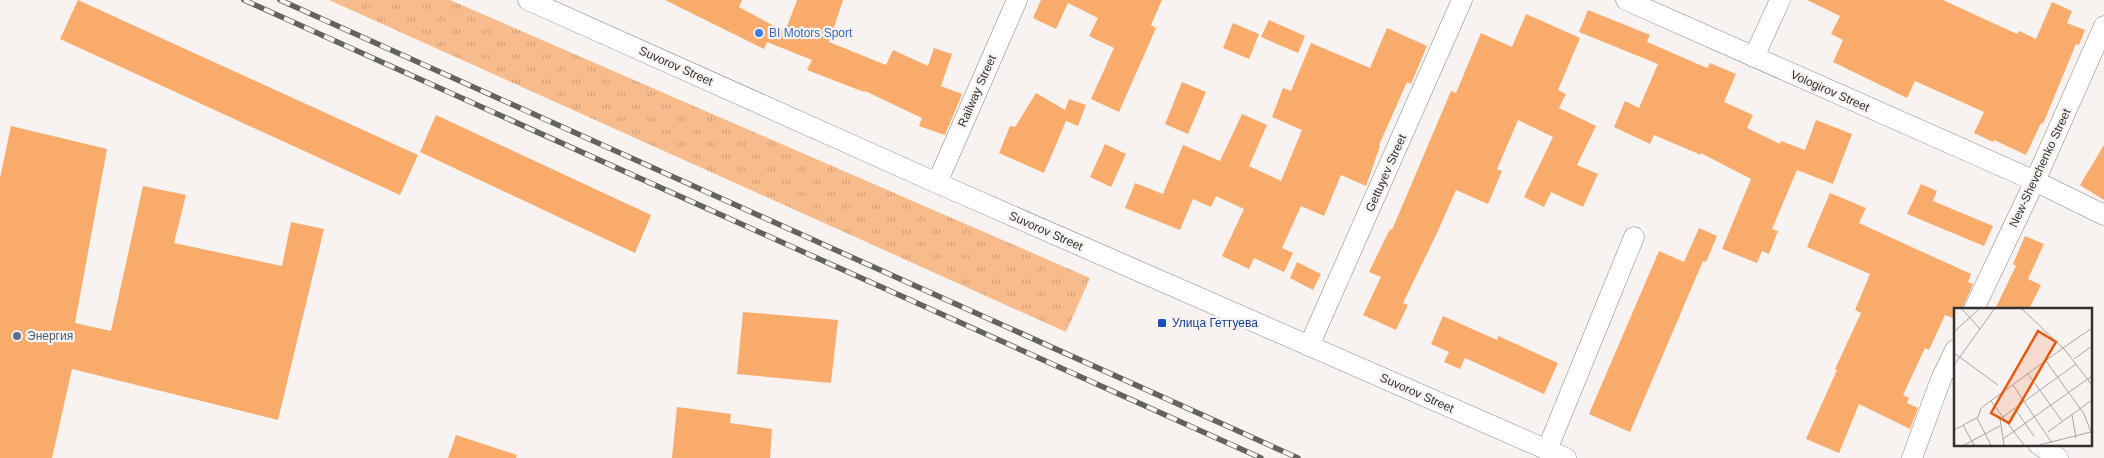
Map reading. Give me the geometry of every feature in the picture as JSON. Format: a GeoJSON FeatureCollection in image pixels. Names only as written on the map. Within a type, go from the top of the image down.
{"type":"FeatureCollection","features":[{"type":"Feature","properties":{"kind":"street","name":"Suvorov Street"},"geometry":{"type":"LineString","coordinates":[[528,0],[937,183],[1566,458]]}},
{"type":"Feature","properties":{"kind":"street","name":"Railway Street"},"geometry":{"type":"LineString","coordinates":[[937,183],[1017,0]]}},
{"type":"Feature","properties":{"kind":"street","name":"Gettuyev Street"},"geometry":{"type":"LineString","coordinates":[[1309,346],[1462,0]]}},
{"type":"Feature","properties":{"kind":"street","name":"Vologirov Street"},"geometry":{"type":"LineString","coordinates":[[1626,0],[2035,181],[2104,215]]}},
{"type":"Feature","properties":{"kind":"street"},"geometry":{"type":"LineString","coordinates":[[1754,57],[1780,0]]}},
{"type":"Feature","properties":{"kind":"street","name":"New-Shevchenko Street"},"geometry":{"type":"LineString","coordinates":[[1974,308],[2035,181],[2104,26]]}},
{"type":"Feature","properties":{"kind":"street"},"geometry":{"type":"LineString","coordinates":[[1547,450],[1634,237]]}},
{"type":"Feature","properties":{"kind":"street"},"geometry":{"type":"LineString","coordinates":[[1912,458],[1948,384],[1954,355]]}},
{"type":"Feature","properties":{"kind":"street"},"geometry":{"type":"LineString","coordinates":[[2041,446],[2058,458]]}},
{"type":"Feature","properties":{"kind":"green space"},"geometry":{"type":"Polygon","coordinates":[[[329,0],[450,0],[1090,278],[1066,332],[329,0]]]}},
{"type":"Feature","properties":{"kind":"building"},"geometry":{"type":"Polygon","coordinates":[[[78,0],[418,155],[400,195],[60,39],[78,0]]]}},
{"type":"Feature","properties":{"kind":"building"},"geometry":{"type":"Polygon","coordinates":[[[665,0],[742,0],[739,7],[785,32],[797,0],[843,0],[829,42],[886,65],[893,50],[928,66],[934,48],[952,54],[941,86],[962,94],[945,135],[919,126],[922,118],[865,91],[807,70],[812,60],[767,42],[764,49],[665,0]]]}},
{"type":"Feature","properties":{"kind":"building"},"geometry":{"type":"Polygon","coordinates":[[[1041,0],[1162,0],[1151,25],[1156,28],[1119,112],[1091,99],[1114,48],[1089,36],[1098,18],[1068,3],[1056,29],[1033,18],[1041,0]]]}},
{"type":"Feature","properties":{"kind":"building"},"geometry":{"type":"Polygon","coordinates":[[[1807,0],[1943,0],[2017,34],[2019,31],[2036,39],[2052,2],[2072,11],[2067,23],[2085,30],[2079,45],[2076,44],[2043,124],[2041,123],[2026,155],[1974,133],[1984,112],[1915,81],[1907,98],[1833,62],[1843,40],[1831,34],[1840,16],[1807,0]]]}},
{"type":"Feature","properties":{"kind":"building"},"geometry":{"type":"Polygon","coordinates":[[[1588,10],[1650,35],[1647,42],[1707,68],[1710,63],[1736,74],[1724,102],[1753,115],[1747,128],[1780,144],[1781,141],[1805,150],[1816,120],[1852,134],[1833,184],[1797,170],[1772,229],[1778,231],[1769,254],[1762,251],[1757,263],[1722,249],[1751,179],[1701,153],[1701,155],[1654,135],[1650,144],[1614,127],[1625,101],[1639,108],[1658,64],[1579,32],[1588,10]]]}},
{"type":"Feature","properties":{"kind":"building"},"geometry":{"type":"Polygon","coordinates":[[[1526,14],[1580,38],[1558,90],[1566,94],[1559,108],[1596,126],[1577,165],[1598,174],[1583,207],[1551,192],[1544,207],[1524,197],[1553,137],[1518,120],[1497,169],[1502,171],[1488,204],[1456,190],[1403,303],[1408,305],[1396,330],[1363,315],[1381,277],[1369,272],[1390,229],[1392,230],[1451,91],[1456,93],[1481,33],[1512,47],[1526,14]]]}},
{"type":"Feature","properties":{"kind":"building"},"geometry":{"type":"Polygon","coordinates":[[[1269,20],[1305,36],[1298,53],[1261,37],[1269,20]]]}},
{"type":"Feature","properties":{"kind":"building"},"geometry":{"type":"Polygon","coordinates":[[[1233,23],[1259,34],[1249,59],[1223,48],[1233,23]]]}},
{"type":"Feature","properties":{"kind":"building"},"geometry":{"type":"Polygon","coordinates":[[[1387,28],[1427,46],[1411,84],[1407,82],[1379,145],[1366,186],[1341,175],[1324,216],[1301,206],[1282,248],[1293,253],[1284,272],[1254,258],[1249,269],[1222,256],[1244,209],[1216,196],[1211,207],[1193,199],[1180,230],[1125,208],[1135,183],[1163,194],[1183,145],[1220,161],[1242,114],[1267,125],[1249,166],[1281,181],[1302,130],[1272,117],[1283,88],[1291,91],[1311,43],[1370,68],[1387,28]]]}},
{"type":"Feature","properties":{"kind":"building"},"geometry":{"type":"Polygon","coordinates":[[[1182,82],[1206,92],[1188,134],[1165,124],[1182,82]]]}},
{"type":"Feature","properties":{"kind":"building"},"geometry":{"type":"Polygon","coordinates":[[[1036,93],[1065,110],[1069,99],[1086,105],[1078,126],[1066,121],[1044,173],[999,153],[1010,126],[1015,127],[1036,93]]]}},
{"type":"Feature","properties":{"kind":"building"},"geometry":{"type":"Polygon","coordinates":[[[436,115],[651,215],[635,253],[420,152],[436,115]]]}},
{"type":"Feature","properties":{"kind":"building"},"geometry":{"type":"Polygon","coordinates":[[[11,126],[107,149],[75,323],[111,331],[143,186],[186,195],[174,243],[282,266],[291,222],[324,229],[278,420],[72,369],[52,458],[0,458],[0,178],[11,126]]]}},
{"type":"Feature","properties":{"kind":"building"},"geometry":{"type":"Polygon","coordinates":[[[1105,144],[1126,154],[1111,187],[1090,177],[1105,144]]]}},
{"type":"Feature","properties":{"kind":"building"},"geometry":{"type":"Polygon","coordinates":[[[2104,145],[2104,200],[2080,185],[2104,145]]]}},
{"type":"Feature","properties":{"kind":"building"},"geometry":{"type":"Polygon","coordinates":[[[1921,184],[1937,191],[1933,201],[1993,226],[1984,246],[1907,214],[1921,184]]]}},
{"type":"Feature","properties":{"kind":"building"},"geometry":{"type":"Polygon","coordinates":[[[1830,193],[1866,208],[1859,223],[1971,274],[1968,282],[1973,284],[1962,308],[1954,308],[1954,319],[1945,315],[1929,350],[1925,348],[1903,395],[1909,398],[1907,403],[1918,408],[1910,429],[1859,404],[1839,453],[1806,439],[1861,313],[1855,310],[1870,274],[1807,247],[1830,193]]]}},
{"type":"Feature","properties":{"kind":"building"},"geometry":{"type":"Polygon","coordinates":[[[1699,228],[1717,236],[1706,262],[1703,261],[1630,432],[1589,414],[1659,251],[1684,262],[1699,228]]]}},
{"type":"Feature","properties":{"kind":"building"},"geometry":{"type":"Polygon","coordinates":[[[2025,236],[2044,244],[2028,279],[2041,285],[2030,308],[1995,308],[2016,266],[2013,264],[2025,236]]]}},
{"type":"Feature","properties":{"kind":"building"},"geometry":{"type":"Polygon","coordinates":[[[1297,262],[1321,274],[1313,290],[1290,278],[1297,262]]]}},
{"type":"Feature","properties":{"kind":"building"},"geometry":{"type":"Polygon","coordinates":[[[743,312],[838,320],[831,383],[737,374],[743,312]]]}},
{"type":"Feature","properties":{"kind":"building"},"geometry":{"type":"Polygon","coordinates":[[[1443,316],[1497,340],[1498,336],[1558,363],[1544,394],[1465,358],[1460,369],[1444,362],[1449,352],[1431,344],[1443,316]]]}},
{"type":"Feature","properties":{"kind":"building"},"geometry":{"type":"Polygon","coordinates":[[[677,407],[731,414],[730,423],[772,429],[770,458],[672,458],[677,407]]]}},
{"type":"Feature","properties":{"kind":"building"},"geometry":{"type":"Polygon","coordinates":[[[456,435],[517,455],[516,458],[448,458],[456,435]]]}},
{"type":"Feature","properties":{"kind":"railway"},"geometry":{"type":"LineString","coordinates":[[244,0],[1261,458]]}},
{"type":"Feature","properties":{"kind":"railway"},"geometry":{"type":"LineString","coordinates":[[280,0],[1298,458]]}},
{"type":"Feature","properties":{"kind":"place","name":"BI Motors Sport"},"geometry":{"type":"Point","coordinates":[759,33]}},
{"type":"Feature","properties":{"kind":"place","name":"Улица Геттуева"},"geometry":{"type":"Point","coordinates":[1162,323]}},
{"type":"Feature","properties":{"kind":"place","name":"Энергия"},"geometry":{"type":"Point","coordinates":[17,336]}}]}
